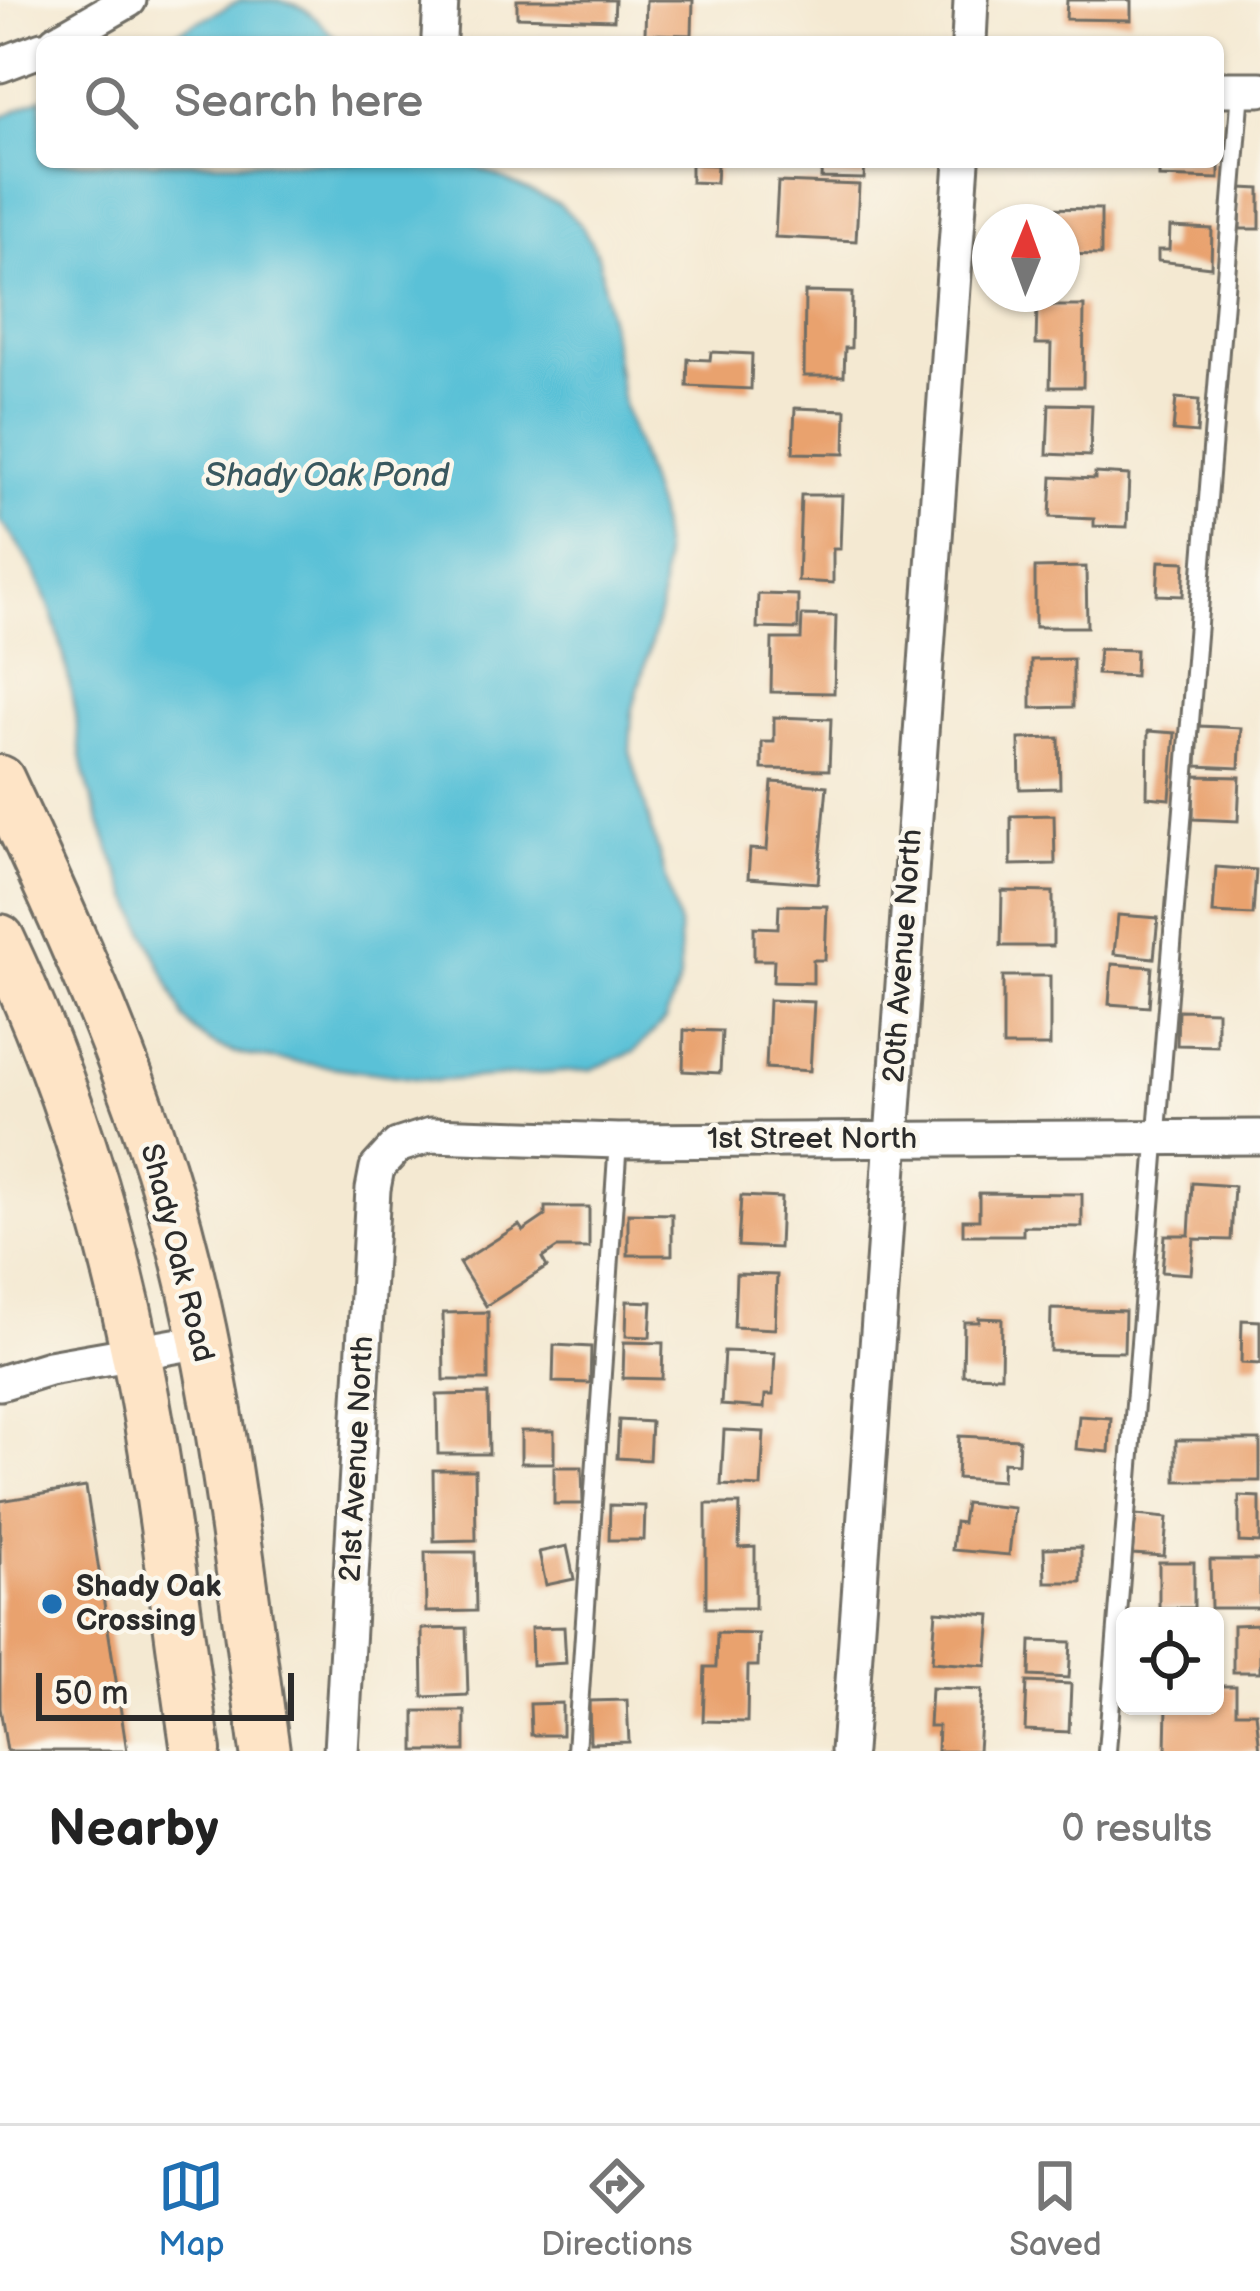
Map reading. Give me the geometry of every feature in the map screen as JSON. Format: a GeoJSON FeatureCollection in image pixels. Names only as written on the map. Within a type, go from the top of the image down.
{"type":"FeatureCollection","features":[{"type":"Feature","properties":{"kind":"main road","name":"Shady Oak Road"},"geometry":{"type":"LineString","coordinates":[[0,780],[112,1029],[160,1170],[202,1340],[265,1751]]}},
{"type":"Feature","properties":{"kind":"main road","name":"Shady Oak Road"},"geometry":{"type":"LineString","coordinates":[[0,939],[65,1097],[106,1225],[136,1353],[163,1509],[196,1751]]}},
{"type":"Feature","properties":{"kind":"street"},"geometry":{"type":"LineString","coordinates":[[439,36],[441,0]]}},
{"type":"Feature","properties":{"kind":"street"},"geometry":{"type":"LineString","coordinates":[[969,36],[971,0]]}},
{"type":"Feature","properties":{"kind":"street"},"geometry":{"type":"LineString","coordinates":[[66,36],[120,2]]}},
{"type":"Feature","properties":{"kind":"street"},"geometry":{"type":"LineString","coordinates":[[0,65],[36,52]]}},
{"type":"Feature","properties":{"kind":"street","name":"20th Avenue North"},"geometry":{"type":"LineString","coordinates":[[848,1751],[962,168]]}},
{"type":"Feature","properties":{"kind":"street","name":"1st Street North"},"geometry":{"type":"LineString","coordinates":[[377,1168],[397,1146],[431,1135],[618,1141],[1260,1137]]}},
{"type":"Feature","properties":{"kind":"street","name":"21st Avenue North"},"geometry":{"type":"LineString","coordinates":[[341,1751],[377,1168]]}},
{"type":"Feature","properties":{"kind":"street"},"geometry":{"type":"LineString","coordinates":[[0,1383],[49,1368],[202,1340]]}},
{"type":"Feature","properties":{"kind":"lane"},"geometry":{"type":"LineString","coordinates":[[1107,1751],[1240,90]]}},
{"type":"Feature","properties":{"kind":"lane"},"geometry":{"type":"LineString","coordinates":[[576,1751],[618,1141]]}},
{"type":"Feature","properties":{"kind":"water"},"geometry":{"type":"Polygon","coordinates":[[[241,0],[297,5],[333,36],[169,36],[241,0]]]}},
{"type":"Feature","properties":{"kind":"water","name":"Shady Oak Pond"},"geometry":{"type":"Polygon","coordinates":[[[36,101],[36,168],[478,168],[559,204],[582,226],[599,258],[623,404],[658,513],[664,562],[660,611],[632,712],[630,751],[679,926],[680,979],[665,1020],[634,1052],[590,1070],[435,1081],[243,1055],[210,1042],[184,1018],[95,810],[51,612],[30,564],[0,521],[0,118],[36,101]]]}},
{"type":"Feature","properties":{"kind":"building"},"geometry":{"type":"Polygon","coordinates":[[[517,0],[615,0],[614,20],[517,17],[517,0]]]}},
{"type":"Feature","properties":{"kind":"building"},"geometry":{"type":"Polygon","coordinates":[[[646,0],[693,0],[692,35],[645,34],[646,0]]]}},
{"type":"Feature","properties":{"kind":"building"},"geometry":{"type":"Polygon","coordinates":[[[1067,0],[1131,0],[1131,20],[1066,19],[1067,0]]]}},
{"type":"Feature","properties":{"kind":"building"},"geometry":{"type":"Polygon","coordinates":[[[691,168],[717,168],[716,183],[691,182],[691,168]]]}},
{"type":"Feature","properties":{"kind":"building"},"geometry":{"type":"Polygon","coordinates":[[[822,168],[865,168],[864,179],[821,178],[822,168]]]}},
{"type":"Feature","properties":{"kind":"building"},"geometry":{"type":"Polygon","coordinates":[[[1159,168],[1219,168],[1219,179],[1159,177],[1159,168]]]}},
{"type":"Feature","properties":{"kind":"building"},"geometry":{"type":"Polygon","coordinates":[[[778,182],[859,185],[856,241],[775,237],[778,182]]]}},
{"type":"Feature","properties":{"kind":"building"},"geometry":{"type":"Polygon","coordinates":[[[1241,188],[1260,189],[1260,229],[1240,229],[1241,188]]]}},
{"type":"Feature","properties":{"kind":"building"},"geometry":{"type":"Polygon","coordinates":[[[1080,209],[1101,209],[1101,255],[1080,254],[1080,209]]]}},
{"type":"Feature","properties":{"kind":"building"},"geometry":{"type":"Polygon","coordinates":[[[1170,227],[1212,229],[1211,267],[1158,261],[1158,250],[1169,250],[1170,227]]]}},
{"type":"Feature","properties":{"kind":"building"},"geometry":{"type":"Polygon","coordinates":[[[805,292],[852,293],[851,348],[845,348],[844,376],[804,376],[805,292]]]}},
{"type":"Feature","properties":{"kind":"building"},"geometry":{"type":"Polygon","coordinates":[[[1084,306],[1083,387],[1050,387],[1051,344],[1036,344],[1037,312],[1080,312],[1084,306]]]}},
{"type":"Feature","properties":{"kind":"building"},"geometry":{"type":"Polygon","coordinates":[[[711,352],[752,354],[751,389],[687,386],[688,359],[710,360],[711,352]]]}},
{"type":"Feature","properties":{"kind":"building"},"geometry":{"type":"Polygon","coordinates":[[[1176,398],[1199,400],[1197,433],[1173,431],[1176,398]]]}},
{"type":"Feature","properties":{"kind":"building"},"geometry":{"type":"Polygon","coordinates":[[[1049,404],[1092,405],[1090,456],[1047,454],[1049,404]]]}},
{"type":"Feature","properties":{"kind":"building"},"geometry":{"type":"Polygon","coordinates":[[[795,408],[846,410],[845,454],[793,453],[795,408]]]}},
{"type":"Feature","properties":{"kind":"building"},"geometry":{"type":"Polygon","coordinates":[[[1095,473],[1129,475],[1127,527],[1094,526],[1094,519],[1050,517],[1052,477],[1095,479],[1095,473]]]}},
{"type":"Feature","properties":{"kind":"building"},"geometry":{"type":"Polygon","coordinates":[[[801,495],[842,495],[833,583],[798,581],[801,495]]]}},
{"type":"Feature","properties":{"kind":"building"},"geometry":{"type":"Polygon","coordinates":[[[1159,561],[1185,562],[1183,596],[1157,595],[1159,561]]]}},
{"type":"Feature","properties":{"kind":"building"},"geometry":{"type":"Polygon","coordinates":[[[1086,567],[1087,627],[1035,627],[1035,568],[1086,567]]]}},
{"type":"Feature","properties":{"kind":"building"},"geometry":{"type":"Polygon","coordinates":[[[758,594],[798,595],[798,629],[757,628],[758,594]]]}},
{"type":"Feature","properties":{"kind":"building"},"geometry":{"type":"Polygon","coordinates":[[[802,615],[836,616],[834,693],[771,692],[772,639],[801,639],[802,615]]]}},
{"type":"Feature","properties":{"kind":"building"},"geometry":{"type":"Polygon","coordinates":[[[1099,649],[1136,650],[1135,676],[1097,674],[1099,649]]]}},
{"type":"Feature","properties":{"kind":"building"},"geometry":{"type":"Polygon","coordinates":[[[1073,659],[1073,707],[1031,708],[1031,660],[1073,659]]]}},
{"type":"Feature","properties":{"kind":"building"},"geometry":{"type":"Polygon","coordinates":[[[774,717],[831,719],[829,770],[762,769],[762,742],[774,742],[774,717]]]}},
{"type":"Feature","properties":{"kind":"building"},"geometry":{"type":"Polygon","coordinates":[[[1199,726],[1241,728],[1239,768],[1197,766],[1199,726]]]}},
{"type":"Feature","properties":{"kind":"building"},"geometry":{"type":"Polygon","coordinates":[[[1148,731],[1175,733],[1170,799],[1147,797],[1148,731]]]}},
{"type":"Feature","properties":{"kind":"building"},"geometry":{"type":"Polygon","coordinates":[[[1059,738],[1060,788],[1020,789],[1019,739],[1059,738]]]}},
{"type":"Feature","properties":{"kind":"building"},"geometry":{"type":"Polygon","coordinates":[[[1194,776],[1240,777],[1238,821],[1193,819],[1194,776]]]}},
{"type":"Feature","properties":{"kind":"building"},"geometry":{"type":"Polygon","coordinates":[[[772,782],[827,786],[818,883],[748,878],[750,849],[767,850],[772,782]]]}},
{"type":"Feature","properties":{"kind":"building"},"geometry":{"type":"Polygon","coordinates":[[[1054,815],[1055,864],[1011,865],[1011,816],[1054,815]]]}},
{"type":"Feature","properties":{"kind":"building"},"geometry":{"type":"Polygon","coordinates":[[[1216,867],[1256,870],[1253,915],[1213,913],[1216,867]]]}},
{"type":"Feature","properties":{"kind":"building"},"geometry":{"type":"Polygon","coordinates":[[[1002,891],[1053,892],[1053,946],[1001,946],[1002,891]]]}},
{"type":"Feature","properties":{"kind":"building"},"geometry":{"type":"Polygon","coordinates":[[[779,905],[827,906],[825,960],[813,960],[813,983],[773,982],[774,960],[754,960],[754,927],[778,928],[779,905]]]}},
{"type":"Feature","properties":{"kind":"building"},"geometry":{"type":"Polygon","coordinates":[[[1118,915],[1158,918],[1154,958],[1114,954],[1118,915]]]}},
{"type":"Feature","properties":{"kind":"building"},"geometry":{"type":"Polygon","coordinates":[[[1112,964],[1152,967],[1149,1007],[1109,1004],[1112,964]]]}},
{"type":"Feature","properties":{"kind":"building"},"geometry":{"type":"Polygon","coordinates":[[[1003,976],[1050,976],[1050,1046],[1003,1046],[1003,976]]]}},
{"type":"Feature","properties":{"kind":"building"},"geometry":{"type":"Polygon","coordinates":[[[769,1000],[814,1002],[810,1071],[766,1068],[769,1000]]]}},
{"type":"Feature","properties":{"kind":"building"},"geometry":{"type":"Polygon","coordinates":[[[1178,1010],[1217,1011],[1217,1046],[1177,1045],[1178,1010]]]}},
{"type":"Feature","properties":{"kind":"building"},"geometry":{"type":"Polygon","coordinates":[[[684,1030],[722,1031],[720,1073],[683,1071],[684,1030]]]}},
{"type":"Feature","properties":{"kind":"building"},"geometry":{"type":"Polygon","coordinates":[[[1192,1183],[1234,1186],[1231,1240],[1194,1239],[1191,1274],[1162,1272],[1165,1235],[1189,1235],[1192,1183]]]}},
{"type":"Feature","properties":{"kind":"building"},"geometry":{"type":"Polygon","coordinates":[[[979,1193],[1082,1194],[1082,1227],[1023,1226],[1023,1235],[963,1235],[963,1220],[979,1220],[979,1193]]]}},
{"type":"Feature","properties":{"kind":"building"},"geometry":{"type":"Polygon","coordinates":[[[741,1196],[781,1198],[779,1248],[738,1246],[741,1196]]]}},
{"type":"Feature","properties":{"kind":"building"},"geometry":{"type":"Polygon","coordinates":[[[545,1207],[589,1207],[589,1248],[557,1248],[542,1258],[547,1267],[486,1306],[459,1263],[519,1225],[523,1231],[545,1216],[545,1207]]]}},
{"type":"Feature","properties":{"kind":"building"},"geometry":{"type":"Polygon","coordinates":[[[628,1213],[672,1214],[672,1255],[628,1255],[628,1213]]]}},
{"type":"Feature","properties":{"kind":"building"},"geometry":{"type":"Polygon","coordinates":[[[736,1274],[777,1275],[775,1329],[734,1327],[736,1274]]]}},
{"type":"Feature","properties":{"kind":"building"},"geometry":{"type":"Polygon","coordinates":[[[627,1301],[652,1302],[650,1337],[626,1336],[627,1301]]]}},
{"type":"Feature","properties":{"kind":"building"},"geometry":{"type":"Polygon","coordinates":[[[1051,1309],[1125,1311],[1124,1352],[1050,1351],[1051,1309]]]}},
{"type":"Feature","properties":{"kind":"building"},"geometry":{"type":"Polygon","coordinates":[[[488,1312],[488,1380],[444,1380],[443,1313],[488,1312]]]}},
{"type":"Feature","properties":{"kind":"building"},"geometry":{"type":"Polygon","coordinates":[[[979,1318],[1002,1319],[1001,1376],[963,1375],[964,1322],[979,1322],[979,1318]]]}},
{"type":"Feature","properties":{"kind":"building"},"geometry":{"type":"Polygon","coordinates":[[[1242,1320],[1260,1321],[1260,1364],[1241,1363],[1242,1320]]]}},
{"type":"Feature","properties":{"kind":"building"},"geometry":{"type":"Polygon","coordinates":[[[624,1342],[663,1343],[662,1379],[623,1378],[624,1342]]]}},
{"type":"Feature","properties":{"kind":"building"},"geometry":{"type":"Polygon","coordinates":[[[554,1345],[591,1347],[590,1383],[553,1382],[554,1345]]]}},
{"type":"Feature","properties":{"kind":"building"},"geometry":{"type":"Polygon","coordinates":[[[724,1351],[775,1353],[773,1395],[765,1395],[764,1408],[721,1405],[724,1351]]]}},
{"type":"Feature","properties":{"kind":"building"},"geometry":{"type":"Polygon","coordinates":[[[488,1394],[489,1454],[438,1454],[437,1395],[488,1394]]]}},
{"type":"Feature","properties":{"kind":"building"},"geometry":{"type":"Polygon","coordinates":[[[1079,1416],[1111,1418],[1109,1452],[1076,1449],[1079,1416]]]}},
{"type":"Feature","properties":{"kind":"building"},"geometry":{"type":"Polygon","coordinates":[[[619,1420],[651,1422],[649,1460],[617,1458],[619,1420]]]}},
{"type":"Feature","properties":{"kind":"building"},"geometry":{"type":"Polygon","coordinates":[[[724,1430],[764,1432],[761,1487],[721,1485],[724,1430]]]}},
{"type":"Feature","properties":{"kind":"building"},"geometry":{"type":"Polygon","coordinates":[[[521,1431],[554,1431],[554,1463],[521,1463],[521,1431]]]}},
{"type":"Feature","properties":{"kind":"building"},"geometry":{"type":"Polygon","coordinates":[[[959,1436],[1019,1439],[1018,1463],[1003,1462],[1002,1481],[957,1478],[959,1436]]]}},
{"type":"Feature","properties":{"kind":"building"},"geometry":{"type":"Polygon","coordinates":[[[1176,1440],[1260,1440],[1260,1481],[1176,1481],[1176,1440]]]}},
{"type":"Feature","properties":{"kind":"building"},"geometry":{"type":"Polygon","coordinates":[[[554,1467],[582,1467],[583,1504],[554,1504],[554,1467]]]}},
{"type":"Feature","properties":{"kind":"building"},"geometry":{"type":"Polygon","coordinates":[[[433,1470],[475,1470],[476,1540],[434,1541],[433,1470]]]}},
{"type":"Feature","properties":{"kind":"building","name":"Shady Oak Crossing"},"geometry":{"type":"Polygon","coordinates":[[[86,1487],[127,1751],[7,1751],[0,1708],[0,1501],[86,1487]]]}},
{"type":"Feature","properties":{"kind":"building"},"geometry":{"type":"Polygon","coordinates":[[[1239,1496],[1260,1497],[1260,1543],[1239,1542],[1239,1496]]]}},
{"type":"Feature","properties":{"kind":"building"},"geometry":{"type":"Polygon","coordinates":[[[965,1503],[1014,1508],[1009,1555],[952,1550],[955,1522],[962,1523],[965,1503]]]}},
{"type":"Feature","properties":{"kind":"building"},"geometry":{"type":"Polygon","coordinates":[[[706,1504],[740,1504],[739,1548],[755,1547],[755,1608],[706,1608],[706,1504]]]}},
{"type":"Feature","properties":{"kind":"building"},"geometry":{"type":"Polygon","coordinates":[[[610,1505],[645,1506],[644,1540],[609,1540],[610,1505]]]}},
{"type":"Feature","properties":{"kind":"building"},"geometry":{"type":"Polygon","coordinates":[[[1136,1515],[1167,1518],[1164,1556],[1132,1554],[1136,1515]]]}},
{"type":"Feature","properties":{"kind":"building"},"geometry":{"type":"Polygon","coordinates":[[[567,1546],[574,1579],[546,1585],[539,1552],[567,1546]]]}},
{"type":"Feature","properties":{"kind":"building"},"geometry":{"type":"Polygon","coordinates":[[[1081,1547],[1081,1582],[1045,1582],[1044,1548],[1081,1547]]]}},
{"type":"Feature","properties":{"kind":"building"},"geometry":{"type":"Polygon","coordinates":[[[425,1552],[475,1552],[476,1611],[426,1612],[425,1552]]]}},
{"type":"Feature","properties":{"kind":"building"},"geometry":{"type":"Polygon","coordinates":[[[1210,1560],[1260,1560],[1260,1608],[1211,1607],[1210,1560]]]}},
{"type":"Feature","properties":{"kind":"building"},"geometry":{"type":"Polygon","coordinates":[[[1159,1562],[1194,1562],[1194,1607],[1159,1607],[1159,1562]]]}},
{"type":"Feature","properties":{"kind":"building"},"geometry":{"type":"Polygon","coordinates":[[[936,1611],[991,1615],[987,1666],[932,1662],[936,1611]]]}},
{"type":"Feature","properties":{"kind":"building"},"geometry":{"type":"Polygon","coordinates":[[[1260,1624],[1260,1672],[1233,1672],[1233,1625],[1260,1624]]]}},
{"type":"Feature","properties":{"kind":"building"},"geometry":{"type":"Polygon","coordinates":[[[564,1627],[566,1663],[532,1665],[531,1628],[564,1627]]]}},
{"type":"Feature","properties":{"kind":"building"},"geometry":{"type":"Polygon","coordinates":[[[466,1628],[468,1695],[423,1697],[422,1629],[466,1628]]]}},
{"type":"Feature","properties":{"kind":"building"},"geometry":{"type":"Polygon","coordinates":[[[717,1633],[759,1634],[758,1666],[748,1666],[747,1722],[703,1721],[705,1667],[716,1667],[717,1633]]]}},
{"type":"Feature","properties":{"kind":"building"},"geometry":{"type":"Polygon","coordinates":[[[1031,1641],[1071,1642],[1069,1678],[1030,1676],[1031,1641]]]}},
{"type":"Feature","properties":{"kind":"building"},"geometry":{"type":"Polygon","coordinates":[[[1027,1682],[1071,1684],[1069,1732],[1025,1730],[1027,1682]]]}},
{"type":"Feature","properties":{"kind":"building"},"geometry":{"type":"Polygon","coordinates":[[[1224,1686],[1236,1686],[1236,1712],[1256,1712],[1260,1751],[1166,1751],[1167,1715],[1224,1715],[1224,1686]]]}},
{"type":"Feature","properties":{"kind":"building"},"geometry":{"type":"Polygon","coordinates":[[[931,1688],[982,1690],[978,1751],[937,1751],[938,1726],[929,1726],[931,1688]]]}},
{"type":"Feature","properties":{"kind":"building"},"geometry":{"type":"Polygon","coordinates":[[[627,1700],[629,1742],[590,1743],[589,1701],[627,1700]]]}},
{"type":"Feature","properties":{"kind":"building"},"geometry":{"type":"Polygon","coordinates":[[[562,1703],[562,1735],[531,1735],[530,1704],[562,1703]]]}},
{"type":"Feature","properties":{"kind":"building"},"geometry":{"type":"Polygon","coordinates":[[[415,1711],[465,1711],[465,1751],[415,1751],[415,1711]]]}},
{"type":"Feature","properties":{"kind":"place","name":"Shady Oak Crossing"},"geometry":{"type":"Point","coordinates":[52,1604]}}]}
